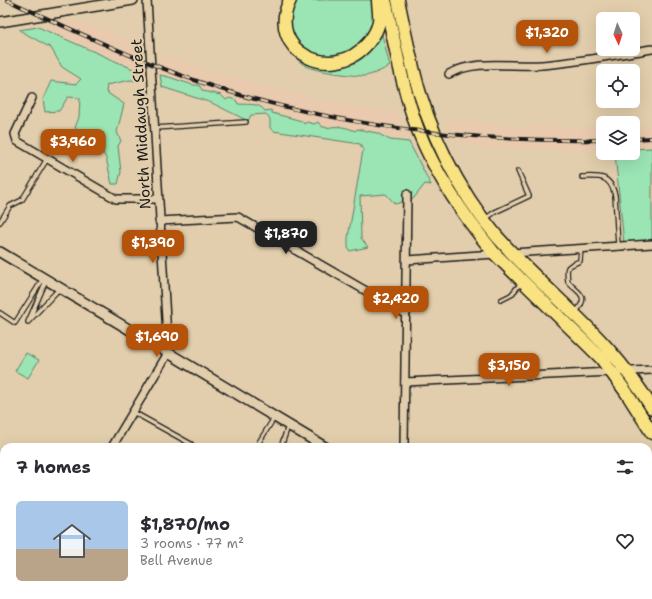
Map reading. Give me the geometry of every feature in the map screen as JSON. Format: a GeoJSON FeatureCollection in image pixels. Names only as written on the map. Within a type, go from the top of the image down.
{"type":"FeatureCollection","features":[{"type":"Feature","properties":{"kind":"highway"},"geometry":{"type":"LineString","coordinates":[[290,0],[286,11],[285,24],[290,39],[299,52],[306,57],[328,63],[350,58],[359,52],[370,41],[379,22],[378,0]]}},
{"type":"Feature","properties":{"kind":"highway"},"geometry":{"type":"LineString","coordinates":[[385,0],[400,67],[418,130],[433,161],[456,201],[480,235],[496,254],[573,328],[613,372],[652,433]]}},
{"type":"Feature","properties":{"kind":"highway"},"geometry":{"type":"LineString","coordinates":[[398,0],[416,80],[429,120],[453,170],[485,220],[511,253],[606,344],[628,371],[652,408]]}},
{"type":"Feature","properties":{"kind":"street"},"geometry":{"type":"LineString","coordinates":[[0,22],[133,0]]}},
{"type":"Feature","properties":{"kind":"street","name":"North Middaugh Street"},"geometry":{"type":"LineString","coordinates":[[146,0],[168,353]]}},
{"type":"Feature","properties":{"kind":"street"},"geometry":{"type":"LineString","coordinates":[[448,74],[458,69],[474,66],[542,64],[652,49]]}},
{"type":"Feature","properties":{"kind":"street"},"geometry":{"type":"LineString","coordinates":[[32,98],[15,134],[15,138],[48,159],[116,198],[158,199]]}},
{"type":"Feature","properties":{"kind":"street"},"geometry":{"type":"LineString","coordinates":[[404,443],[407,194]]}},
{"type":"Feature","properties":{"kind":"street"},"geometry":{"type":"LineString","coordinates":[[160,221],[238,217],[406,314]]}},
{"type":"Feature","properties":{"kind":"street"},"geometry":{"type":"LineString","coordinates":[[511,253],[581,247],[652,244]]}},
{"type":"Feature","properties":{"kind":"street"},"geometry":{"type":"LineString","coordinates":[[0,252],[318,443]]}},
{"type":"Feature","properties":{"kind":"street"},"geometry":{"type":"LineString","coordinates":[[407,260],[496,254]]}},
{"type":"Feature","properties":{"kind":"street"},"geometry":{"type":"LineString","coordinates":[[114,443],[168,353]]}},
{"type":"Feature","properties":{"kind":"street"},"geometry":{"type":"LineString","coordinates":[[405,382],[652,370]]}},
{"type":"Feature","properties":{"kind":"lane"},"geometry":{"type":"LineString","coordinates":[[154,128],[246,122]]}},
{"type":"Feature","properties":{"kind":"lane"},"geometry":{"type":"LineString","coordinates":[[0,222],[10,206],[22,200],[48,159]]}},
{"type":"Feature","properties":{"kind":"lane"},"geometry":{"type":"LineString","coordinates":[[485,220],[495,212],[528,196],[518,171]]}},
{"type":"Feature","properties":{"kind":"lane"},"geometry":{"type":"LineString","coordinates":[[582,177],[598,176],[609,180],[613,187],[615,195],[618,245]]}},
{"type":"Feature","properties":{"kind":"lane"},"geometry":{"type":"LineString","coordinates":[[575,313],[582,305],[583,297],[580,292],[568,282],[567,268],[569,265],[580,261],[581,247]]}},
{"type":"Feature","properties":{"kind":"lane"},"geometry":{"type":"LineString","coordinates":[[45,279],[28,322],[60,288]]}},
{"type":"Feature","properties":{"kind":"lane"},"geometry":{"type":"LineString","coordinates":[[0,313],[15,323],[45,279]]}},
{"type":"Feature","properties":{"kind":"lane"},"geometry":{"type":"LineString","coordinates":[[501,300],[511,295],[523,281]]}},
{"type":"Feature","properties":{"kind":"lane"},"geometry":{"type":"LineString","coordinates":[[133,412],[189,443]]}},
{"type":"Feature","properties":{"kind":"lane"},"geometry":{"type":"LineString","coordinates":[[259,443],[275,417]]}},
{"type":"Feature","properties":{"kind":"lane"},"geometry":{"type":"LineString","coordinates":[[283,443],[289,426]]}},
{"type":"Feature","properties":{"kind":"shaded area"},"geometry":{"type":"Polygon","coordinates":[[[79,20],[139,45],[141,70],[39,26],[79,20]]]}},
{"type":"Feature","properties":{"kind":"shaded area"},"geometry":{"type":"Polygon","coordinates":[[[160,53],[215,73],[290,93],[361,108],[396,112],[407,137],[363,134],[319,124],[162,79],[160,53]]]}},
{"type":"Feature","properties":{"kind":"shaded area"},"geometry":{"type":"Polygon","coordinates":[[[448,120],[524,127],[596,127],[596,149],[482,148],[455,140],[448,120]]]}},
{"type":"Feature","properties":{"kind":"shaded area"},"geometry":{"type":"Polygon","coordinates":[[[652,126],[652,145],[640,146],[640,127],[652,126]]]}},
{"type":"Feature","properties":{"kind":"green space"},"geometry":{"type":"Polygon","coordinates":[[[283,0],[286,0],[282,26],[318,66],[330,68],[343,65],[379,35],[382,35],[390,66],[364,76],[325,71],[306,66],[291,53],[281,37],[278,19],[279,9],[283,0]]]}},
{"type":"Feature","properties":{"kind":"green space"},"geometry":{"type":"Polygon","coordinates":[[[295,0],[375,0],[374,24],[370,34],[354,50],[334,58],[320,57],[300,46],[292,35],[289,28],[289,21],[295,0]]]}},
{"type":"Feature","properties":{"kind":"green space"},"geometry":{"type":"Polygon","coordinates":[[[38,27],[140,72],[140,81],[130,80],[107,85],[106,92],[124,104],[117,132],[121,141],[118,146],[121,172],[118,184],[112,184],[106,158],[97,143],[86,149],[80,143],[82,134],[75,128],[79,117],[80,98],[68,97],[59,111],[45,112],[43,99],[51,81],[76,84],[81,79],[62,67],[51,48],[19,30],[38,27]]]}},
{"type":"Feature","properties":{"kind":"green space"},"geometry":{"type":"Polygon","coordinates":[[[160,75],[193,85],[199,85],[203,91],[221,95],[226,100],[229,98],[236,100],[238,104],[253,104],[260,106],[265,111],[271,110],[272,113],[302,121],[304,124],[307,122],[314,124],[318,122],[321,126],[327,128],[341,127],[349,128],[355,131],[357,129],[377,133],[390,140],[409,142],[431,185],[425,184],[413,199],[395,204],[386,194],[360,196],[361,238],[368,247],[350,251],[348,248],[348,238],[363,150],[360,144],[273,131],[270,128],[270,119],[266,114],[251,115],[248,121],[212,103],[162,87],[160,75]]]}},
{"type":"Feature","properties":{"kind":"green space"},"geometry":{"type":"Polygon","coordinates":[[[652,148],[652,242],[624,244],[616,160],[640,160],[640,149],[652,148]]]}},
{"type":"Feature","properties":{"kind":"green space"},"geometry":{"type":"Polygon","coordinates":[[[26,353],[39,360],[28,378],[15,371],[26,353]]]}},
{"type":"Feature","properties":{"kind":"railway"},"geometry":{"type":"LineString","coordinates":[[7,0],[151,64],[240,95],[285,107],[375,125],[465,136],[511,139],[596,140]]}},
{"type":"Feature","properties":{"kind":"railway"},"geometry":{"type":"LineString","coordinates":[[640,139],[652,138]]}}]}
